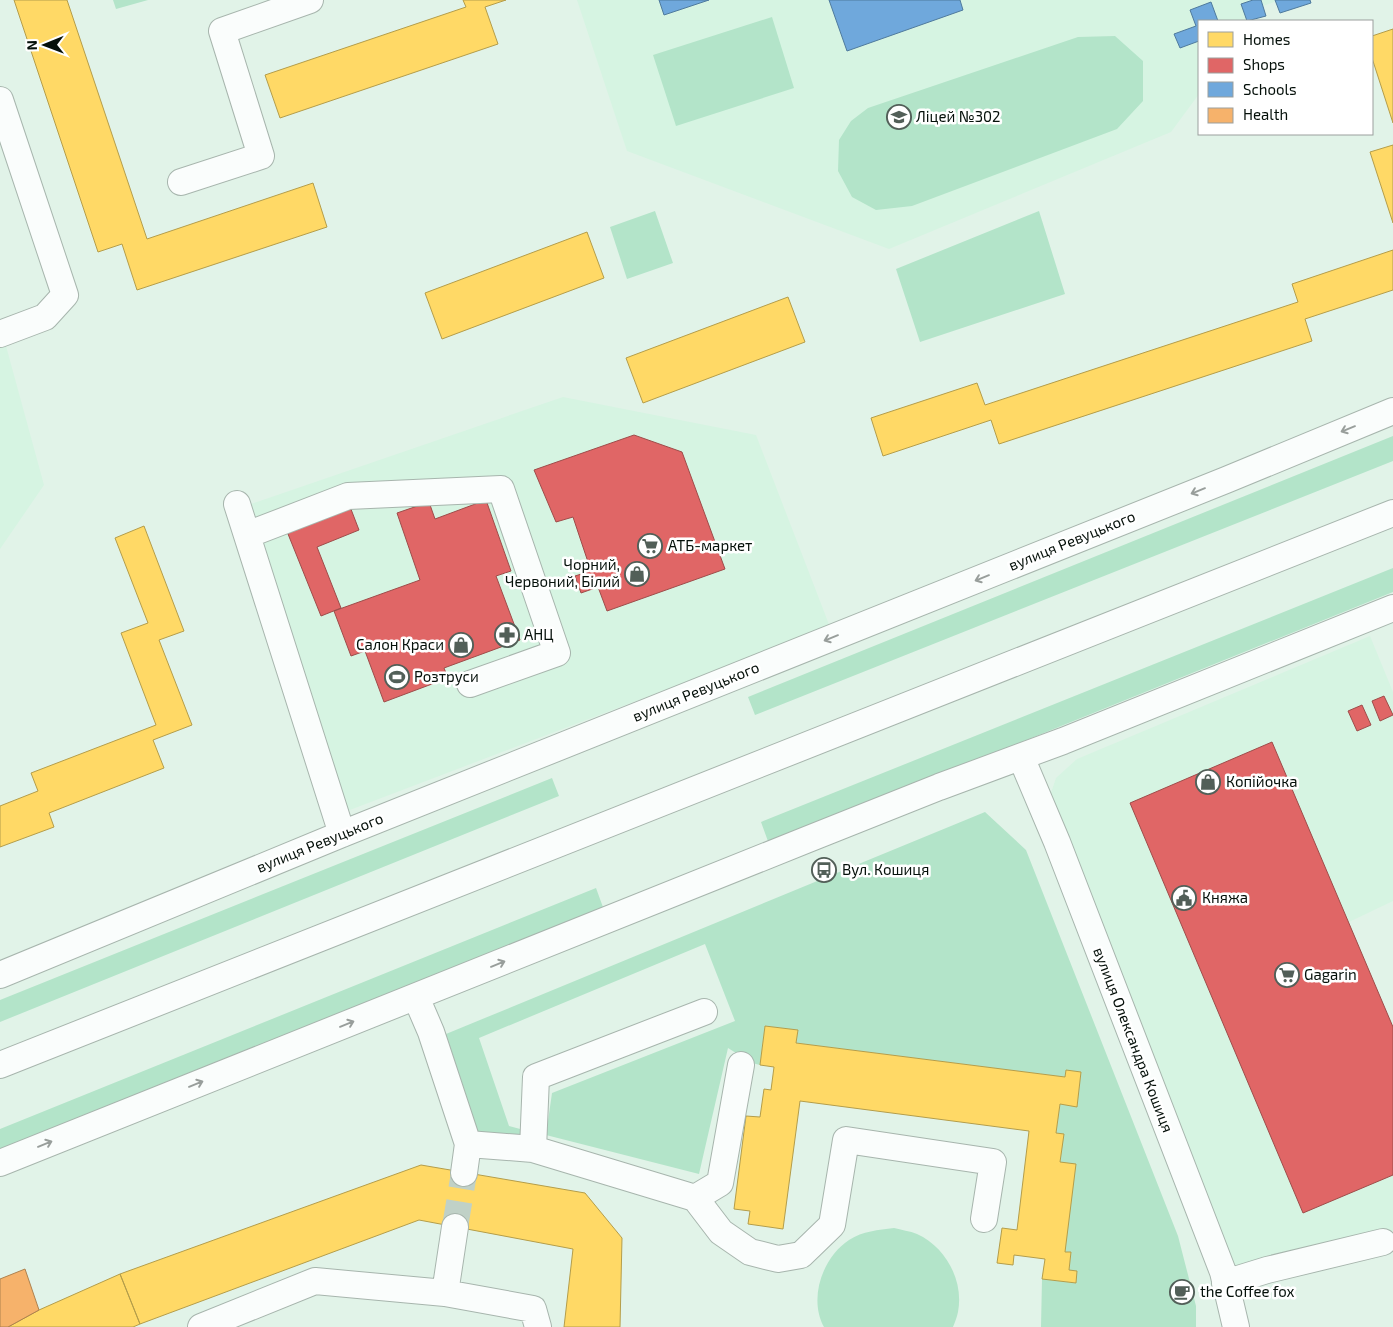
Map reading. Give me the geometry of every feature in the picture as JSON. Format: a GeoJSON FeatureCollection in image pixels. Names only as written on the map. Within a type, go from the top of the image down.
{"type":"FeatureCollection","features":[{"type":"Feature","properties":{"kind":"street"},"geometry":{"type":"LineString","coordinates":[[181,182],[261,156],[222,30],[310,0]]}},
{"type":"Feature","properties":{"kind":"street"},"geometry":{"type":"LineString","coordinates":[[0,100],[65,294],[45,318],[0,334]]}},
{"type":"Feature","properties":{"kind":"street","name":"вулиця Ревуцького"},"geometry":{"type":"LineString","coordinates":[[0,975],[342,834],[1393,411]]}},
{"type":"Feature","properties":{"kind":"street"},"geometry":{"type":"LineString","coordinates":[[247,535],[348,496],[501,489],[557,653],[470,684]]}},
{"type":"Feature","properties":{"kind":"street"},"geometry":{"type":"LineString","coordinates":[[238,504],[342,834]]}},
{"type":"Feature","properties":{"kind":"street"},"geometry":{"type":"LineString","coordinates":[[0,1065],[1393,513]]}},
{"type":"Feature","properties":{"kind":"street"},"geometry":{"type":"LineString","coordinates":[[0,1162],[815,836],[1021,757],[1393,608]]}},
{"type":"Feature","properties":{"kind":"street","name":"вулиця Олександра Кошиця"},"geometry":{"type":"LineString","coordinates":[[1021,757],[1057,842],[1219,1263],[1236,1327]]}},
{"type":"Feature","properties":{"kind":"street"},"geometry":{"type":"LineString","coordinates":[[416,997],[432,1032],[468,1144],[464,1173]]}},
{"type":"Feature","properties":{"kind":"street"},"geometry":{"type":"LineString","coordinates":[[533,1149],[536,1077],[704,1012]]}},
{"type":"Feature","properties":{"kind":"street"},"geometry":{"type":"LineString","coordinates":[[695,1198],[720,1182],[741,1066]]}},
{"type":"Feature","properties":{"kind":"street"},"geometry":{"type":"LineString","coordinates":[[468,1144],[533,1149],[695,1198],[721,1232],[750,1252],[778,1259],[801,1254],[832,1225],[846,1140],[993,1162],[984,1219]]}},
{"type":"Feature","properties":{"kind":"street"},"geometry":{"type":"LineString","coordinates":[[445,1293],[455,1227]]}},
{"type":"Feature","properties":{"kind":"street"},"geometry":{"type":"LineString","coordinates":[[1225,1283],[1267,1270],[1383,1242]]}},
{"type":"Feature","properties":{"kind":"street"},"geometry":{"type":"LineString","coordinates":[[201,1327],[315,1281],[445,1293],[533,1309],[538,1327]]}},
{"type":"Feature","properties":{"kind":"shaded area"},"geometry":{"type":"Polygon","coordinates":[[[113,0],[148,0],[116,9],[113,0]]]}},
{"type":"Feature","properties":{"kind":"shaded area","name":"Ліцей №302"},"geometry":{"type":"Polygon","coordinates":[[[577,0],[1279,0],[1263,6],[1253,20],[1198,20],[1198,95],[1171,132],[889,249],[627,151],[577,0]]]}},
{"type":"Feature","properties":{"kind":"shaded area"},"geometry":{"type":"Polygon","coordinates":[[[772,17],[794,88],[676,126],[653,55],[772,17]]]}},
{"type":"Feature","properties":{"kind":"shaded area"},"geometry":{"type":"Polygon","coordinates":[[[1115,36],[1143,61],[1143,101],[1117,129],[912,206],[876,210],[852,197],[838,171],[839,140],[851,121],[868,108],[1078,37],[1115,36]]]}},
{"type":"Feature","properties":{"kind":"shaded area"},"geometry":{"type":"Polygon","coordinates":[[[655,211],[673,263],[627,279],[610,227],[655,211]]]}},
{"type":"Feature","properties":{"kind":"shaded area"},"geometry":{"type":"Polygon","coordinates":[[[1039,211],[1065,294],[920,342],[896,269],[1039,211]]]}},
{"type":"Feature","properties":{"kind":"shaded area"},"geometry":{"type":"Polygon","coordinates":[[[0,324],[44,485],[0,549],[0,324]]]}},
{"type":"Feature","properties":{"kind":"shaded area"},"geometry":{"type":"Polygon","coordinates":[[[563,397],[756,435],[830,627],[342,813],[242,507],[563,397]]]}},
{"type":"Feature","properties":{"kind":"shaded area"},"geometry":{"type":"Polygon","coordinates":[[[1393,436],[1393,461],[755,715],[748,697],[1393,436]]]}},
{"type":"Feature","properties":{"kind":"shaded area"},"geometry":{"type":"Polygon","coordinates":[[[1393,568],[1393,592],[769,844],[761,822],[1393,568]]]}},
{"type":"Feature","properties":{"kind":"shaded area"},"geometry":{"type":"Polygon","coordinates":[[[1370,636],[1393,692],[1393,901],[1349,922],[1393,1028],[1393,1231],[1223,1272],[1050,796],[1056,778],[1077,759],[1370,636]]]}},
{"type":"Feature","properties":{"kind":"shaded area"},"geometry":{"type":"Polygon","coordinates":[[[552,778],[559,796],[0,1022],[0,1000],[552,778]]]}},
{"type":"Feature","properties":{"kind":"shaded area"},"geometry":{"type":"Polygon","coordinates":[[[985,812],[1026,850],[1178,1236],[1196,1306],[1196,1327],[1041,1327],[1042,1279],[1076,1283],[1077,1271],[1069,1270],[1071,1253],[1065,1252],[1060,1162],[1063,1135],[1056,1133],[1060,1104],[1077,1106],[1081,1072],[1066,1070],[1065,1077],[796,1043],[798,1030],[765,1026],[760,1065],[752,1063],[728,1048],[699,1174],[546,1135],[552,1093],[735,1021],[705,944],[479,1038],[509,1126],[524,1130],[522,1140],[480,1138],[446,1034],[985,812]]]}},
{"type":"Feature","properties":{"kind":"shaded area"},"geometry":{"type":"Polygon","coordinates":[[[596,888],[604,910],[0,1152],[0,1129],[596,888]]]}},
{"type":"Feature","properties":{"kind":"shaded area"},"geometry":{"type":"Polygon","coordinates":[[[894,1228],[914,1233],[927,1240],[936,1247],[951,1266],[958,1289],[959,1300],[958,1314],[953,1327],[824,1327],[819,1316],[817,1304],[818,1291],[825,1267],[832,1257],[840,1247],[854,1237],[871,1231],[894,1228]]]}},
{"type":"Feature","properties":{"kind":"building: Homes"},"geometry":{"type":"Polygon","coordinates":[[[14,0],[67,0],[147,239],[313,183],[327,227],[137,290],[122,244],[98,252],[14,0]]]}},
{"type":"Feature","properties":{"kind":"building: Homes"},"geometry":{"type":"Polygon","coordinates":[[[463,0],[506,0],[485,7],[498,44],[280,118],[265,75],[466,7],[463,0]]]}},
{"type":"Feature","properties":{"kind":"building: Homes"},"geometry":{"type":"Polygon","coordinates":[[[1393,29],[1393,123],[1373,61],[1373,36],[1393,29]]]}},
{"type":"Feature","properties":{"kind":"building: Homes"},"geometry":{"type":"Polygon","coordinates":[[[1393,145],[1393,223],[1370,152],[1393,145]]]}},
{"type":"Feature","properties":{"kind":"building: Homes"},"geometry":{"type":"Polygon","coordinates":[[[587,232],[604,278],[442,339],[425,293],[587,232]]]}},
{"type":"Feature","properties":{"kind":"building: Homes"},"geometry":{"type":"Polygon","coordinates":[[[1393,250],[1393,290],[1305,319],[1312,341],[999,444],[991,420],[883,456],[871,418],[977,383],[985,405],[1298,302],[1292,284],[1393,250]]]}},
{"type":"Feature","properties":{"kind":"building: Homes"},"geometry":{"type":"Polygon","coordinates":[[[788,297],[805,342],[643,403],[626,358],[788,297]]]}},
{"type":"Feature","properties":{"kind":"building: Homes"},"geometry":{"type":"Polygon","coordinates":[[[144,526],[184,631],[159,640],[192,725],[153,740],[164,768],[49,813],[54,827],[0,847],[0,806],[38,791],[31,773],[156,725],[121,633],[148,623],[115,538],[144,526]]]}},
{"type":"Feature","properties":{"kind":"building: Homes"},"geometry":{"type":"Polygon","coordinates":[[[765,1026],[798,1030],[796,1043],[1065,1077],[1066,1070],[1081,1072],[1077,1107],[1060,1104],[1056,1133],[1064,1134],[1060,1162],[1076,1164],[1065,1252],[1071,1252],[1069,1270],[1077,1271],[1076,1283],[1042,1279],[1045,1259],[1014,1255],[1013,1265],[997,1263],[1002,1228],[1017,1230],[1029,1131],[800,1101],[783,1229],[748,1224],[750,1211],[734,1209],[746,1116],[760,1117],[764,1089],[771,1090],[774,1067],[760,1065],[765,1026]]]}},
{"type":"Feature","properties":{"kind":"building: Homes"},"geometry":{"type":"Polygon","coordinates":[[[421,1165],[585,1193],[622,1238],[620,1327],[564,1327],[573,1249],[419,1220],[140,1324],[120,1274],[421,1165]]]}},
{"type":"Feature","properties":{"kind":"building: Homes"},"geometry":{"type":"Polygon","coordinates":[[[120,1274],[140,1324],[133,1327],[8,1327],[39,1310],[120,1274]]]}},
{"type":"Feature","properties":{"kind":"building: Shops","name":"АТБ-маркет"},"geometry":{"type":"Polygon","coordinates":[[[634,435],[682,452],[725,569],[607,611],[598,587],[581,593],[575,576],[591,571],[573,517],[556,522],[534,470],[634,435]]]}},
{"type":"Feature","properties":{"kind":"building: Shops"},"geometry":{"type":"Polygon","coordinates":[[[486,500],[511,571],[496,576],[520,640],[444,668],[448,678],[384,702],[365,651],[351,656],[334,611],[420,580],[397,513],[429,502],[435,519],[486,500]]]}},
{"type":"Feature","properties":{"kind":"building: Shops"},"geometry":{"type":"Polygon","coordinates":[[[349,504],[359,530],[317,547],[341,608],[321,616],[286,529],[349,504]]]}},
{"type":"Feature","properties":{"kind":"building: Shops"},"geometry":{"type":"Polygon","coordinates":[[[1384,696],[1393,715],[1380,721],[1372,701],[1384,696]]]}},
{"type":"Feature","properties":{"kind":"building: Shops"},"geometry":{"type":"Polygon","coordinates":[[[1362,705],[1371,725],[1357,731],[1348,711],[1362,705]]]}},
{"type":"Feature","properties":{"kind":"building: Shops","name":"Gagarin"},"geometry":{"type":"Polygon","coordinates":[[[1272,742],[1393,1027],[1393,1175],[1303,1213],[1130,803],[1272,742]]]}},
{"type":"Feature","properties":{"kind":"building: Schools"},"geometry":{"type":"Polygon","coordinates":[[[659,0],[709,0],[664,15],[659,0]]]}},
{"type":"Feature","properties":{"kind":"building: Schools"},"geometry":{"type":"Polygon","coordinates":[[[829,0],[960,0],[963,10],[847,51],[829,0]]]}},
{"type":"Feature","properties":{"kind":"building: Schools"},"geometry":{"type":"Polygon","coordinates":[[[1253,0],[1261,0],[1266,16],[1247,20],[1241,4],[1253,0]]]}},
{"type":"Feature","properties":{"kind":"building: Schools"},"geometry":{"type":"Polygon","coordinates":[[[1275,0],[1310,0],[1311,3],[1280,13],[1275,0]]]}},
{"type":"Feature","properties":{"kind":"building: Schools"},"geometry":{"type":"Polygon","coordinates":[[[1211,2],[1218,20],[1198,20],[1198,41],[1180,48],[1174,34],[1196,26],[1190,10],[1211,2]]]}},
{"type":"Feature","properties":{"kind":"building: Health"},"geometry":{"type":"Polygon","coordinates":[[[25,1269],[39,1310],[8,1327],[0,1327],[0,1279],[25,1269]]]}},
{"type":"Feature","properties":{"kind":"tunnel"},"geometry":{"type":"LineString","coordinates":[[455,1227],[464,1173]]}},
{"type":"Feature","properties":{"kind":"place","name":"Ліцей №302"},"geometry":{"type":"Point","coordinates":[899,117]}},
{"type":"Feature","properties":{"kind":"place","name":"АТБ-маркет"},"geometry":{"type":"Point","coordinates":[650,546]}},
{"type":"Feature","properties":{"kind":"place","name":"Чорний, Червоний, Білий"},"geometry":{"type":"Point","coordinates":[637,574]}},
{"type":"Feature","properties":{"kind":"place","name":"АНЦ"},"geometry":{"type":"Point","coordinates":[507,635]}},
{"type":"Feature","properties":{"kind":"place","name":"Салон Краси"},"geometry":{"type":"Point","coordinates":[461,645]}},
{"type":"Feature","properties":{"kind":"place","name":"Розтруси"},"geometry":{"type":"Point","coordinates":[397,677]}},
{"type":"Feature","properties":{"kind":"place","name":"Копійочка"},"geometry":{"type":"Point","coordinates":[1208,782]}},
{"type":"Feature","properties":{"kind":"place","name":"Вул. Кошиця"},"geometry":{"type":"Point","coordinates":[824,870]}},
{"type":"Feature","properties":{"kind":"place","name":"Княжа"},"geometry":{"type":"Point","coordinates":[1184,898]}},
{"type":"Feature","properties":{"kind":"place","name":"Gagarin"},"geometry":{"type":"Point","coordinates":[1287,975]}},
{"type":"Feature","properties":{"kind":"place","name":"the Coffee fox"},"geometry":{"type":"Point","coordinates":[1182,1292]}}]}
